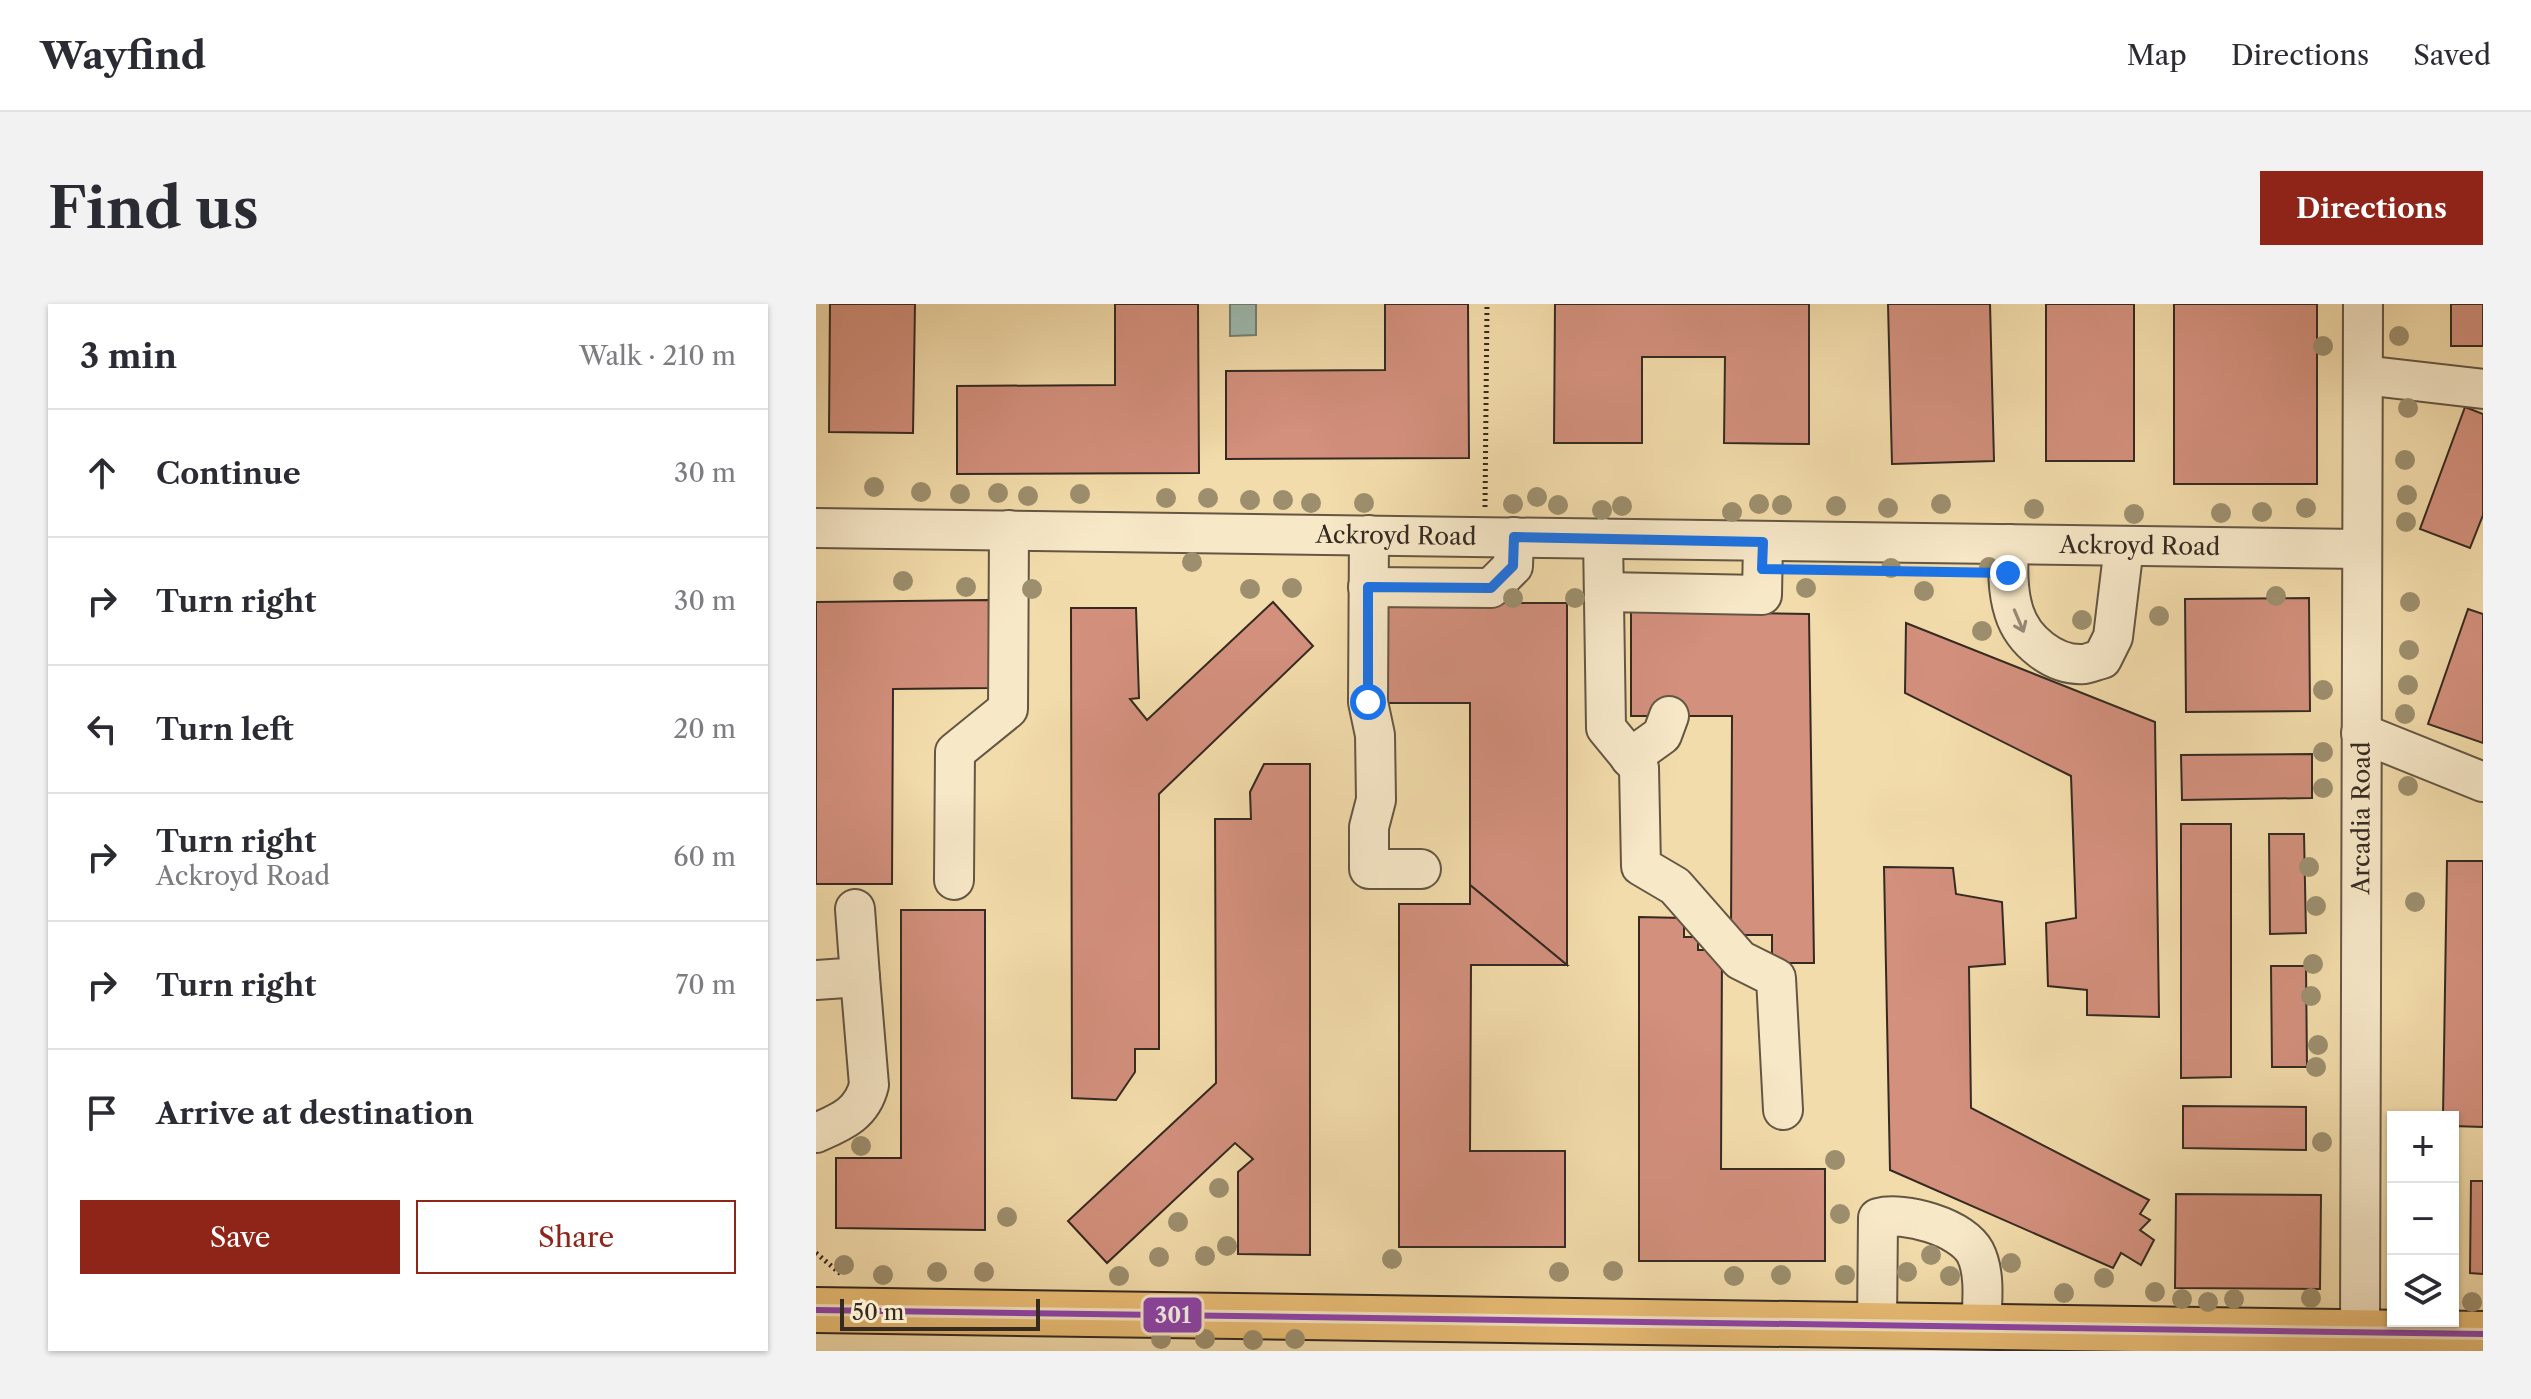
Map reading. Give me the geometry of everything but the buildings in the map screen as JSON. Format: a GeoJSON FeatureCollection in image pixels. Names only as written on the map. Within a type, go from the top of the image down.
{"type":"FeatureCollection","features":[{"type":"Feature","properties":{"kind":"main road"},"geometry":{"type":"LineString","coordinates":[[836,1293],[1877,1326],[2483,1334]]}},
{"type":"Feature","properties":{"kind":"street","name":"Arcadia Road"},"geometry":{"type":"LineString","coordinates":[[2360,1332],[2363,304]]}},
{"type":"Feature","properties":{"kind":"street"},"geometry":{"type":"LineString","coordinates":[[2363,375],[2483,389]]}},
{"type":"Feature","properties":{"kind":"street","name":"Ackroyd Road"},"geometry":{"type":"LineString","coordinates":[[816,528],[2361,549]]}},
{"type":"Feature","properties":{"kind":"street"},"geometry":{"type":"LineString","coordinates":[[954,880],[955,752],[1008,709],[1009,530]]}},
{"type":"Feature","properties":{"kind":"street"},"geometry":{"type":"LineString","coordinates":[[1369,535],[1368,702],[1375,735],[1376,800],[1369,827],[1369,869],[1421,869]]}},
{"type":"Feature","properties":{"kind":"street"},"geometry":{"type":"LineString","coordinates":[[1368,587],[1491,588],[1513,566],[1514,537]]}},
{"type":"Feature","properties":{"kind":"street"},"geometry":{"type":"LineString","coordinates":[[1603,538],[1606,728],[1639,768],[1641,866],[1675,886],[1740,960],[1776,978],[1783,1110]]}},
{"type":"Feature","properties":{"kind":"street"},"geometry":{"type":"LineString","coordinates":[[1604,592],[1761,604],[1763,542]]}},
{"type":"Feature","properties":{"kind":"street"},"geometry":{"type":"LineString","coordinates":[[2009,544],[2008,573],[2014,612],[2024,633],[2050,657],[2084,664],[2102,659],[2113,637],[2124,546]]}},
{"type":"Feature","properties":{"kind":"street"},"geometry":{"type":"LineString","coordinates":[[1630,758],[1662,735],[1669,716]]}},
{"type":"Feature","properties":{"kind":"street"},"geometry":{"type":"LineString","coordinates":[[2361,733],[2483,782]]}},
{"type":"Feature","properties":{"kind":"street"},"geometry":{"type":"LineString","coordinates":[[816,1133],[846,1120],[866,1098],[869,1085],[855,909]]}},
{"type":"Feature","properties":{"kind":"street"},"geometry":{"type":"LineString","coordinates":[[816,980],[860,977]]}},
{"type":"Feature","properties":{"kind":"street"},"geometry":{"type":"LineString","coordinates":[[1877,1326],[1878,1218],[1889,1215],[1923,1220],[1960,1237],[1975,1251],[1981,1275],[1981,1327]]}},
{"type":"Feature","properties":{"kind":"path"},"geometry":{"type":"LineString","coordinates":[[1485,511],[1487,304]]}},
{"type":"Feature","properties":{"kind":"path"},"geometry":{"type":"LineString","coordinates":[[816,1253],[840,1275],[836,1293]]}},
{"type":"Feature","properties":{"kind":"water"},"geometry":{"type":"Polygon","coordinates":[[[1230,304],[1256,304],[1256,335],[1230,336],[1230,304]]]}},
{"type":"Feature","properties":{"kind":"transit line","name":"301"},"geometry":{"type":"LineString","coordinates":[[816,1310],[2483,1334]]}},
{"type":"Feature","properties":{"kind":"route"},"geometry":{"type":"LineString","coordinates":[[1368,702],[1368,587],[1491,588],[1513,566],[1514,537],[1763,542],[1762,569],[2008,573]]}}]}
